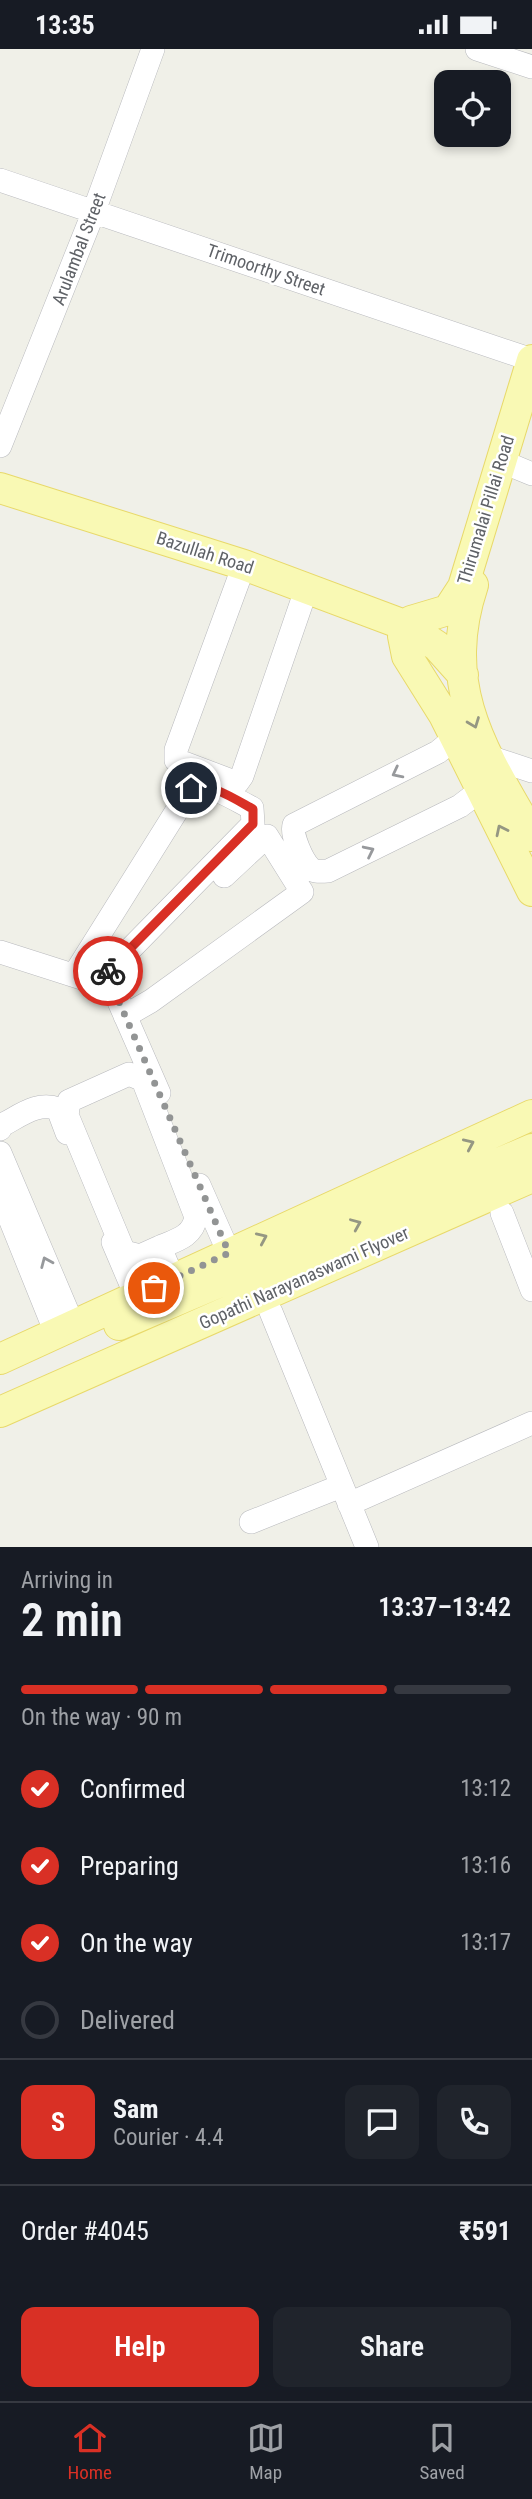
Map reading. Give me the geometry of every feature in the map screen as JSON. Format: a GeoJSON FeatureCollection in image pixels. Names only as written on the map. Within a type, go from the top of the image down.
{"type":"FeatureCollection","features":[{"type":"Feature","properties":{"kind":"main road","name":"Thirumalai Pillai Road"},"geometry":{"type":"LineString","coordinates":[[407,626],[411,621],[448,610],[463,587],[516,467],[532,360]]}},
{"type":"Feature","properties":{"kind":"main road"},"geometry":{"type":"LineString","coordinates":[[532,409],[516,467],[466,608],[460,644],[465,700],[486,756],[532,836]]}},
{"type":"Feature","properties":{"kind":"main road","name":"Bazullah Road"},"geometry":{"type":"LineString","coordinates":[[0,488],[244,565],[407,626]]}},
{"type":"Feature","properties":{"kind":"main road"},"geometry":{"type":"LineString","coordinates":[[407,626],[436,629],[452,626],[466,608]]}},
{"type":"Feature","properties":{"kind":"main road"},"geometry":{"type":"LineString","coordinates":[[407,626],[437,646],[463,675]]}},
{"type":"Feature","properties":{"kind":"main road"},"geometry":{"type":"LineString","coordinates":[[407,626],[403,636],[407,656],[435,699],[532,891]]}},
{"type":"Feature","properties":{"kind":"main road"},"geometry":{"type":"LineString","coordinates":[[0,1359],[532,1115]]}},
{"type":"Feature","properties":{"kind":"main road","name":"Gopathi Narayanaswami Flyover"},"geometry":{"type":"LineString","coordinates":[[0,1377],[508,1192],[532,1149]]}},
{"type":"Feature","properties":{"kind":"main road","name":"Gopathi Narayanaswami Flyover"},"geometry":{"type":"LineString","coordinates":[[0,1412],[508,1192],[532,1177]]}},
{"type":"Feature","properties":{"kind":"main road"},"geometry":{"type":"LineString","coordinates":[[0,1429],[271,1312],[508,1192]]}},
{"type":"Feature","properties":{"kind":"street","name":"Arulambal Street"},"geometry":{"type":"LineString","coordinates":[[0,446],[94,211],[153,49]]}},
{"type":"Feature","properties":{"kind":"street"},"geometry":{"type":"LineString","coordinates":[[477,49],[532,67]]}},
{"type":"Feature","properties":{"kind":"street","name":"Trimoorthy Street"},"geometry":{"type":"LineString","coordinates":[[0,180],[532,360]]}},
{"type":"Feature","properties":{"kind":"street"},"geometry":{"type":"LineString","coordinates":[[244,565],[176,750],[176,760],[237,783],[243,776],[307,587]]}},
{"type":"Feature","properties":{"kind":"street"},"geometry":{"type":"LineString","coordinates":[[455,738],[438,752],[294,825],[294,839],[310,869],[316,872],[328,871],[460,806],[481,790]]}},
{"type":"Feature","properties":{"kind":"street"},"geometry":{"type":"LineString","coordinates":[[486,756],[532,771]]}},
{"type":"Feature","properties":{"kind":"street"},"geometry":{"type":"LineString","coordinates":[[74,975],[191,788],[205,785],[253,809],[253,824],[105,985]]}},
{"type":"Feature","properties":{"kind":"street"},"geometry":{"type":"LineString","coordinates":[[105,985],[264,836],[269,836],[302,890],[301,894],[151,1001],[125,1016]]}},
{"type":"Feature","properties":{"kind":"street"},"geometry":{"type":"LineString","coordinates":[[0,952],[105,985],[125,1016],[229,1253]]}},
{"type":"Feature","properties":{"kind":"street"},"geometry":{"type":"LineString","coordinates":[[0,1118],[142,1054]]}},
{"type":"Feature","properties":{"kind":"street"},"geometry":{"type":"LineString","coordinates":[[129,1074],[143,1080],[196,1217],[194,1227],[188,1235],[160,1247],[140,1256],[124,1252],[67,1115],[69,1101],[129,1074]]}},
{"type":"Feature","properties":{"kind":"street"},"geometry":{"type":"LineString","coordinates":[[0,1129],[2,1125],[40,1105],[58,1109],[136,1296]]}},
{"type":"Feature","properties":{"kind":"street"},"geometry":{"type":"LineString","coordinates":[[0,1153],[65,1329]]}},
{"type":"Feature","properties":{"kind":"street"},"geometry":{"type":"LineString","coordinates":[[508,1192],[532,1290]]}},
{"type":"Feature","properties":{"kind":"street"},"geometry":{"type":"LineString","coordinates":[[0,1194],[65,1329]]}},
{"type":"Feature","properties":{"kind":"street"},"geometry":{"type":"LineString","coordinates":[[160,1247],[173,1279]]}},
{"type":"Feature","properties":{"kind":"street"},"geometry":{"type":"LineString","coordinates":[[271,1312],[367,1547]]}},
{"type":"Feature","properties":{"kind":"street"},"geometry":{"type":"LineString","coordinates":[[251,1522],[345,1495],[532,1423]]}},
{"type":"Feature","properties":{"kind":"way so far"},"geometry":{"type":"LineString","coordinates":[[108,971],[96,983],[113,988],[229,1253],[154,1288]]}},
{"type":"Feature","properties":{"kind":"route"},"geometry":{"type":"LineString","coordinates":[[108,971],[253,824],[253,809],[205,785],[191,788]]}}]}
